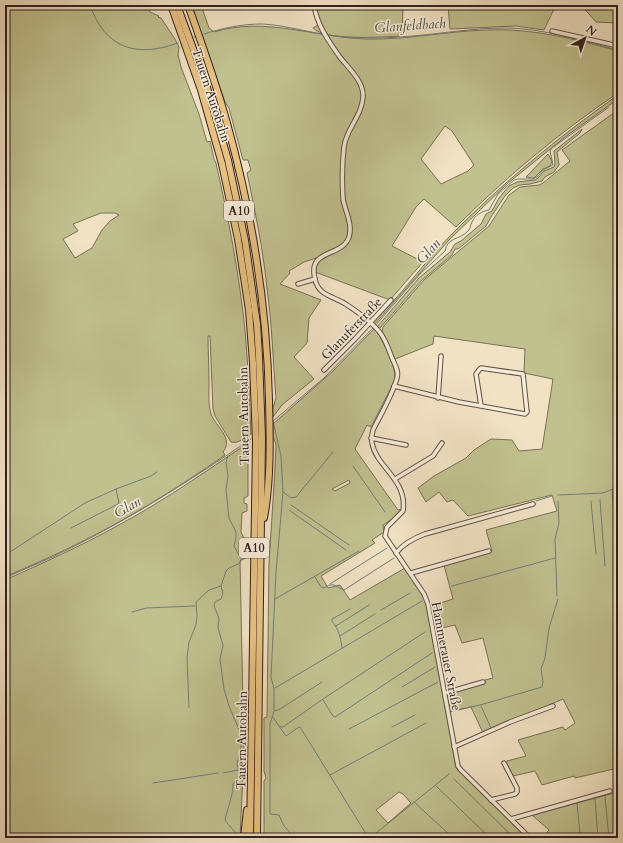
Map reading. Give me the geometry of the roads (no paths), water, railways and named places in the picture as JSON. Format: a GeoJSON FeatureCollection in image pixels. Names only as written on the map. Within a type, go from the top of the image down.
{"type":"FeatureCollection","features":[{"type":"Feature","properties":{"kind":"highway","name":"Tauern Autobahn"},"geometry":{"type":"LineString","coordinates":[[171,5],[201,90],[212,127],[232,209],[249,310],[256,442],[250,838]]}},
{"type":"Feature","properties":{"kind":"highway","name":"A10"},"geometry":{"type":"LineString","coordinates":[[178,5],[210,99],[228,160],[252,282],[260,356],[262,424],[261,536]]}},
{"type":"Feature","properties":{"kind":"highway"},"geometry":{"type":"LineString","coordinates":[[188,5],[227,122],[254,240],[263,304],[267,346],[270,431],[267,499],[261,536]]}},
{"type":"Feature","properties":{"kind":"highway","name":"Tauern Autobahn"},"geometry":{"type":"LineString","coordinates":[[257,838],[261,536]]}},
{"type":"Feature","properties":{"kind":"highway"},"geometry":{"type":"LineString","coordinates":[[244,838],[248,795],[251,791]]}},
{"type":"Feature","properties":{"kind":"street"},"geometry":{"type":"LineString","coordinates":[[314,5],[317,18],[323,31],[358,81],[362,88],[363,98],[359,113],[346,137],[344,151],[343,198],[350,226],[349,237],[342,247],[325,254],[318,259],[315,266],[315,279],[317,285],[324,294],[344,303],[379,331],[397,369],[397,377],[373,430],[372,438],[406,445]]}},
{"type":"Feature","properties":{"kind":"street"},"geometry":{"type":"LineString","coordinates":[[552,31],[618,46]]}},
{"type":"Feature","properties":{"kind":"street"},"geometry":{"type":"LineString","coordinates":[[298,284],[315,279]]}},
{"type":"Feature","properties":{"kind":"street","name":"Glanuferstraße"},"geometry":{"type":"LineString","coordinates":[[324,370],[371,324],[391,300]]}},
{"type":"Feature","properties":{"kind":"street"},"geometry":{"type":"LineString","coordinates":[[438,398],[441,356]]}},
{"type":"Feature","properties":{"kind":"street"},"geometry":{"type":"LineString","coordinates":[[394,386],[438,398],[480,406],[525,414],[527,412],[523,374],[481,368],[478,370],[476,374],[480,406]]}},
{"type":"Feature","properties":{"kind":"street","name":"Hammerauer Straße"},"geometry":{"type":"LineString","coordinates":[[372,438],[373,448],[395,480],[402,496],[403,511],[387,527],[385,533],[386,538],[411,573],[424,594],[428,604],[458,766],[530,838]]}},
{"type":"Feature","properties":{"kind":"street"},"geometry":{"type":"LineString","coordinates":[[395,480],[433,456],[442,443]]}},
{"type":"Feature","properties":{"kind":"street"},"geometry":{"type":"LineString","coordinates":[[396,553],[409,541],[425,534],[533,504]]}},
{"type":"Feature","properties":{"kind":"street"},"geometry":{"type":"LineString","coordinates":[[411,573],[489,551]]}},
{"type":"Feature","properties":{"kind":"street"},"geometry":{"type":"LineString","coordinates":[[445,693],[483,682]]}},
{"type":"Feature","properties":{"kind":"street"},"geometry":{"type":"LineString","coordinates":[[454,746],[510,722],[554,706]]}},
{"type":"Feature","properties":{"kind":"street"},"geometry":{"type":"LineString","coordinates":[[491,800],[517,792],[517,788],[504,763]]}},
{"type":"Feature","properties":{"kind":"street"},"geometry":{"type":"LineString","coordinates":[[511,819],[610,791]]}},
{"type":"Feature","properties":{"kind":"waterway","name":"Glanfeldbach"},"geometry":{"type":"LineString","coordinates":[[90,5],[96,20],[104,32],[124,46],[149,50],[178,43]]}},
{"type":"Feature","properties":{"kind":"waterway","name":"Glanfeldbach"},"geometry":{"type":"LineString","coordinates":[[204,34],[233,27],[262,24],[323,34]]}},
{"type":"Feature","properties":{"kind":"waterway","name":"Glanfeldbach"},"geometry":{"type":"LineString","coordinates":[[327,35],[381,38],[505,28],[533,30],[618,50]]}},
{"type":"Feature","properties":{"kind":"waterway","name":"Glan"},"geometry":{"type":"LineString","coordinates":[[375,326],[421,273],[445,251],[448,243],[465,234],[470,229],[471,223],[477,215],[481,212],[489,210],[498,194],[514,180],[533,179],[543,170],[553,165],[550,151],[552,148],[609,107]]}},
{"type":"Feature","properties":{"kind":"waterway"},"geometry":{"type":"LineString","coordinates":[[295,838],[284,826],[279,815],[270,814],[270,724],[274,711],[274,689],[271,677],[276,572],[283,492],[281,456],[273,421],[324,378],[373,328]]}},
{"type":"Feature","properties":{"kind":"waterway","name":"Glan"},"geometry":{"type":"LineString","coordinates":[[5,578],[93,537],[139,511],[251,439]]}},
{"type":"Feature","properties":{"kind":"waterway"},"geometry":{"type":"LineString","coordinates":[[283,492],[291,498],[296,497],[333,452]]}},
{"type":"Feature","properties":{"kind":"waterway"},"geometry":{"type":"LineString","coordinates":[[189,708],[187,657],[189,642],[196,625],[196,602],[209,590],[221,586],[226,571],[240,563],[241,559],[234,546],[236,532],[229,518],[226,490],[228,476],[226,462],[228,456]]}},
{"type":"Feature","properties":{"kind":"waterway"},"geometry":{"type":"LineString","coordinates":[[353,466],[385,512]]}},
{"type":"Feature","properties":{"kind":"waterway"},"geometry":{"type":"LineString","coordinates":[[10,552],[85,503],[116,489],[151,476],[157,472]]}},
{"type":"Feature","properties":{"kind":"waterway"},"geometry":{"type":"LineString","coordinates":[[558,495],[603,493],[618,487]]}},
{"type":"Feature","properties":{"kind":"waterway"},"geometry":{"type":"LineString","coordinates":[[71,528],[118,504],[116,489]]}},
{"type":"Feature","properties":{"kind":"waterway"},"geometry":{"type":"LineString","coordinates":[[612,490],[618,573]]}},
{"type":"Feature","properties":{"kind":"waterway"},"geometry":{"type":"LineString","coordinates":[[536,501],[552,496]]}},
{"type":"Feature","properties":{"kind":"waterway"},"geometry":{"type":"LineString","coordinates":[[600,500],[605,566]]}},
{"type":"Feature","properties":{"kind":"waterway"},"geometry":{"type":"LineString","coordinates":[[557,596],[555,539],[559,523],[558,501]]}},
{"type":"Feature","properties":{"kind":"waterway"},"geometry":{"type":"LineString","coordinates":[[591,501],[596,554]]}},
{"type":"Feature","properties":{"kind":"waterway"},"geometry":{"type":"LineString","coordinates":[[291,505],[349,545]]}},
{"type":"Feature","properties":{"kind":"waterway"},"geometry":{"type":"LineString","coordinates":[[289,510],[346,550]]}},
{"type":"Feature","properties":{"kind":"waterway"},"geometry":{"type":"LineString","coordinates":[[330,584],[387,548]]}},
{"type":"Feature","properties":{"kind":"waterway"},"geometry":{"type":"LineString","coordinates":[[275,599],[359,551]]}},
{"type":"Feature","properties":{"kind":"waterway"},"geometry":{"type":"LineString","coordinates":[[315,577],[321,587],[324,588],[330,585],[335,585],[344,590],[394,558]]}},
{"type":"Feature","properties":{"kind":"waterway"},"geometry":{"type":"LineString","coordinates":[[452,586],[555,558]]}},
{"type":"Feature","properties":{"kind":"waterway"},"geometry":{"type":"LineString","coordinates":[[221,586],[223,593],[221,599],[215,602],[214,606],[219,618],[218,628],[223,645],[220,659],[224,689],[229,706],[241,734],[241,748],[237,764],[240,776],[233,784],[225,820],[239,838]]}},
{"type":"Feature","properties":{"kind":"waterway"},"geometry":{"type":"LineString","coordinates":[[381,610],[410,593]]}},
{"type":"Feature","properties":{"kind":"waterway"},"geometry":{"type":"LineString","coordinates":[[451,711],[480,705],[542,687],[543,682],[541,669],[545,658],[549,628],[558,599]]}},
{"type":"Feature","properties":{"kind":"waterway"},"geometry":{"type":"LineString","coordinates":[[275,688],[422,601]]}},
{"type":"Feature","properties":{"kind":"waterway"},"geometry":{"type":"LineString","coordinates":[[336,626],[369,605]]}},
{"type":"Feature","properties":{"kind":"waterway"},"geometry":{"type":"LineString","coordinates":[[132,612],[146,608],[195,606]]}},
{"type":"Feature","properties":{"kind":"waterway"},"geometry":{"type":"LineString","coordinates":[[342,648],[339,633],[332,619],[350,609]]}},
{"type":"Feature","properties":{"kind":"waterway"},"geometry":{"type":"LineString","coordinates":[[340,636],[375,614]]}},
{"type":"Feature","properties":{"kind":"waterway"},"geometry":{"type":"LineString","coordinates":[[280,727],[283,727],[425,632]]}},
{"type":"Feature","properties":{"kind":"waterway"},"geometry":{"type":"LineString","coordinates":[[323,700],[335,717],[432,653]]}},
{"type":"Feature","properties":{"kind":"waterway"},"geometry":{"type":"LineString","coordinates":[[402,687],[435,667]]}},
{"type":"Feature","properties":{"kind":"waterway"},"geometry":{"type":"LineString","coordinates":[[275,711],[322,682]]}},
{"type":"Feature","properties":{"kind":"waterway"},"geometry":{"type":"LineString","coordinates":[[349,729],[438,682]]}},
{"type":"Feature","properties":{"kind":"waterway"},"geometry":{"type":"LineString","coordinates":[[481,706],[491,728]]}},
{"type":"Feature","properties":{"kind":"waterway"},"geometry":{"type":"LineString","coordinates":[[392,727],[415,715]]}},
{"type":"Feature","properties":{"kind":"waterway"},"geometry":{"type":"LineString","coordinates":[[272,716],[286,736],[300,727],[370,838],[449,774]]}},
{"type":"Feature","properties":{"kind":"waterway"},"geometry":{"type":"LineString","coordinates":[[330,775],[426,723]]}},
{"type":"Feature","properties":{"kind":"waterway"},"geometry":{"type":"LineString","coordinates":[[223,773],[238,770]]}},
{"type":"Feature","properties":{"kind":"waterway"},"geometry":{"type":"LineString","coordinates":[[153,783],[218,773]]}},
{"type":"Feature","properties":{"kind":"waterway"},"geometry":{"type":"LineString","coordinates":[[454,779],[511,835]]}},
{"type":"Feature","properties":{"kind":"waterway"},"geometry":{"type":"LineString","coordinates":[[436,786],[490,838]]}},
{"type":"Feature","properties":{"kind":"waterway"},"geometry":{"type":"LineString","coordinates":[[616,794],[618,818]]}},
{"type":"Feature","properties":{"kind":"waterway"},"geometry":{"type":"LineString","coordinates":[[605,797],[609,838]]}},
{"type":"Feature","properties":{"kind":"waterway"},"geometry":{"type":"LineString","coordinates":[[595,799],[598,838]]}},
{"type":"Feature","properties":{"kind":"waterway"},"geometry":{"type":"LineString","coordinates":[[414,802],[453,838]]}},
{"type":"Feature","properties":{"kind":"waterway"},"geometry":{"type":"LineString","coordinates":[[577,803],[580,834]]}}]}
